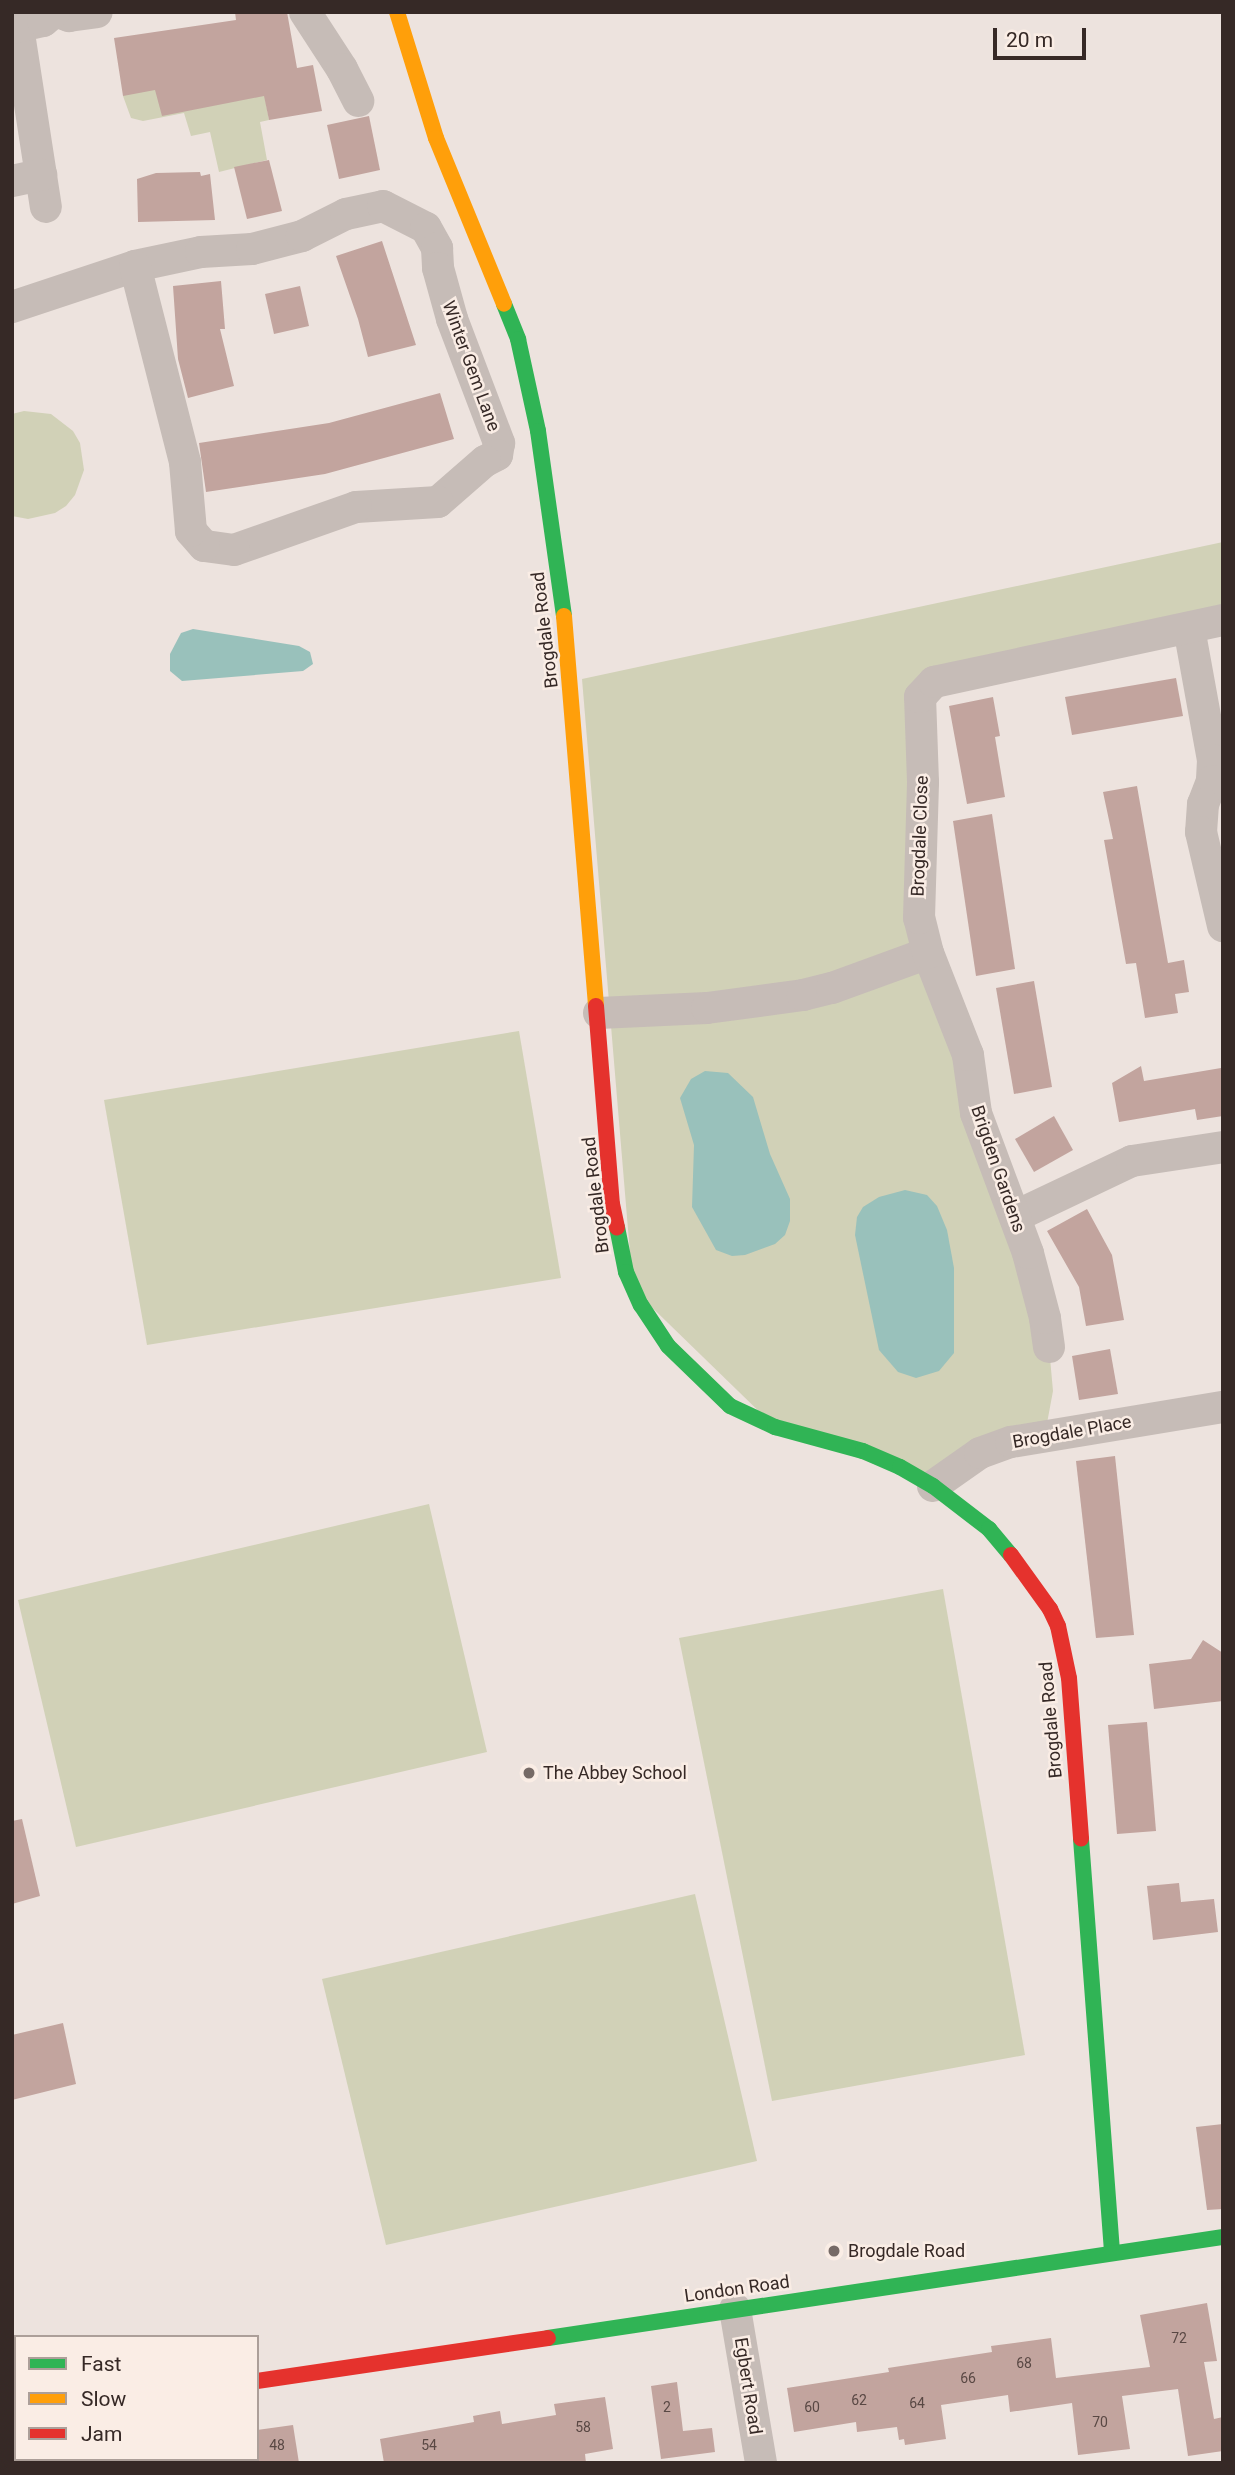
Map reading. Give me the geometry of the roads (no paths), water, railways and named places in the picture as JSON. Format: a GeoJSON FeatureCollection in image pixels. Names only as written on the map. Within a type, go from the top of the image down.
{"type":"FeatureCollection","features":[{"type":"Feature","properties":{"kind":"street"},"geometry":{"type":"LineString","coordinates":[[46,207],[27,178],[15,27],[43,21],[56,12],[65,16],[97,12]]}},
{"type":"Feature","properties":{"kind":"street"},"geometry":{"type":"LineString","coordinates":[[305,12],[342,69],[358,101]]}},
{"type":"Feature","properties":{"kind":"street","name":"Brogdale Road"},"geometry":{"type":"LineString","coordinates":[[397,12],[436,138],[508,313],[526,367],[538,431],[567,641],[586,896],[599,1013],[617,1238],[633,1289],[667,1346],[714,1393],[750,1417],[863,1451],[933,1486],[989,1529],[1026,1573],[1050,1609],[1063,1646],[1069,1678],[1112,2253]]}},
{"type":"Feature","properties":{"kind":"street","name":"Winter Gem Lane"},"geometry":{"type":"LineString","coordinates":[[12,307],[135,267],[201,252],[252,249],[277,243],[302,236],[364,208],[383,206],[396,210],[426,228],[437,248],[438,268],[452,320],[499,443],[497,456],[485,461],[438,502],[356,507],[234,550],[204,546],[191,531],[184,461],[135,267]]}},
{"type":"Feature","properties":{"kind":"street","name":"Brogdale Close"},"geometry":{"type":"LineString","coordinates":[[928,953],[918,901],[923,782],[918,707],[920,697],[927,688],[934,682],[1223,620]]}},
{"type":"Feature","properties":{"kind":"street"},"geometry":{"type":"LineString","coordinates":[[1189,628],[1213,760],[1212,781],[1203,804],[1201,832],[1216,875],[1223,926]]}},
{"type":"Feature","properties":{"kind":"street"},"geometry":{"type":"LineString","coordinates":[[599,1013],[707,1008],[792,998],[832,988],[928,953]]}},
{"type":"Feature","properties":{"kind":"street","name":"Brigden Gardens"},"geometry":{"type":"LineString","coordinates":[[928,953],[968,1055],[982,1134],[1016,1216],[1045,1318],[1049,1347]]}},
{"type":"Feature","properties":{"kind":"street"},"geometry":{"type":"LineString","coordinates":[[1016,1216],[1132,1161],[1223,1147]]}},
{"type":"Feature","properties":{"kind":"street","name":"Brogdale Place"},"geometry":{"type":"LineString","coordinates":[[933,1486],[980,1453],[1011,1441],[1223,1407]]}},
{"type":"Feature","properties":{"kind":"street","name":"London Road"},"geometry":{"type":"LineString","coordinates":[[259,2381],[1223,2237]]}},
{"type":"Feature","properties":{"kind":"street","name":"Egbert Road"},"geometry":{"type":"LineString","coordinates":[[735,2309],[761,2463]]}},
{"type":"Feature","properties":{"kind":"water"},"geometry":{"type":"Polygon","coordinates":[[[193,629],[299,646],[310,652],[313,664],[303,671],[182,681],[170,671],[170,654],[181,633],[193,629]]]}},
{"type":"Feature","properties":{"kind":"water"},"geometry":{"type":"Polygon","coordinates":[[[705,1071],[728,1073],[753,1097],[770,1154],[790,1199],[790,1221],[785,1235],[775,1244],[745,1255],[732,1256],[716,1250],[692,1207],[694,1145],[680,1098],[691,1079],[705,1071]]]}},
{"type":"Feature","properties":{"kind":"water"},"geometry":{"type":"Polygon","coordinates":[[[905,1190],[927,1195],[937,1206],[947,1230],[954,1268],[954,1353],[939,1371],[916,1378],[898,1372],[879,1350],[855,1235],[857,1217],[863,1207],[879,1197],[905,1190]]]}},
{"type":"Feature","properties":{"kind":"place","name":"The Abbey School"},"geometry":{"type":"Point","coordinates":[529,1773]}},
{"type":"Feature","properties":{"kind":"place","name":"Brogdale Road"},"geometry":{"type":"Point","coordinates":[834,2251]}}]}
